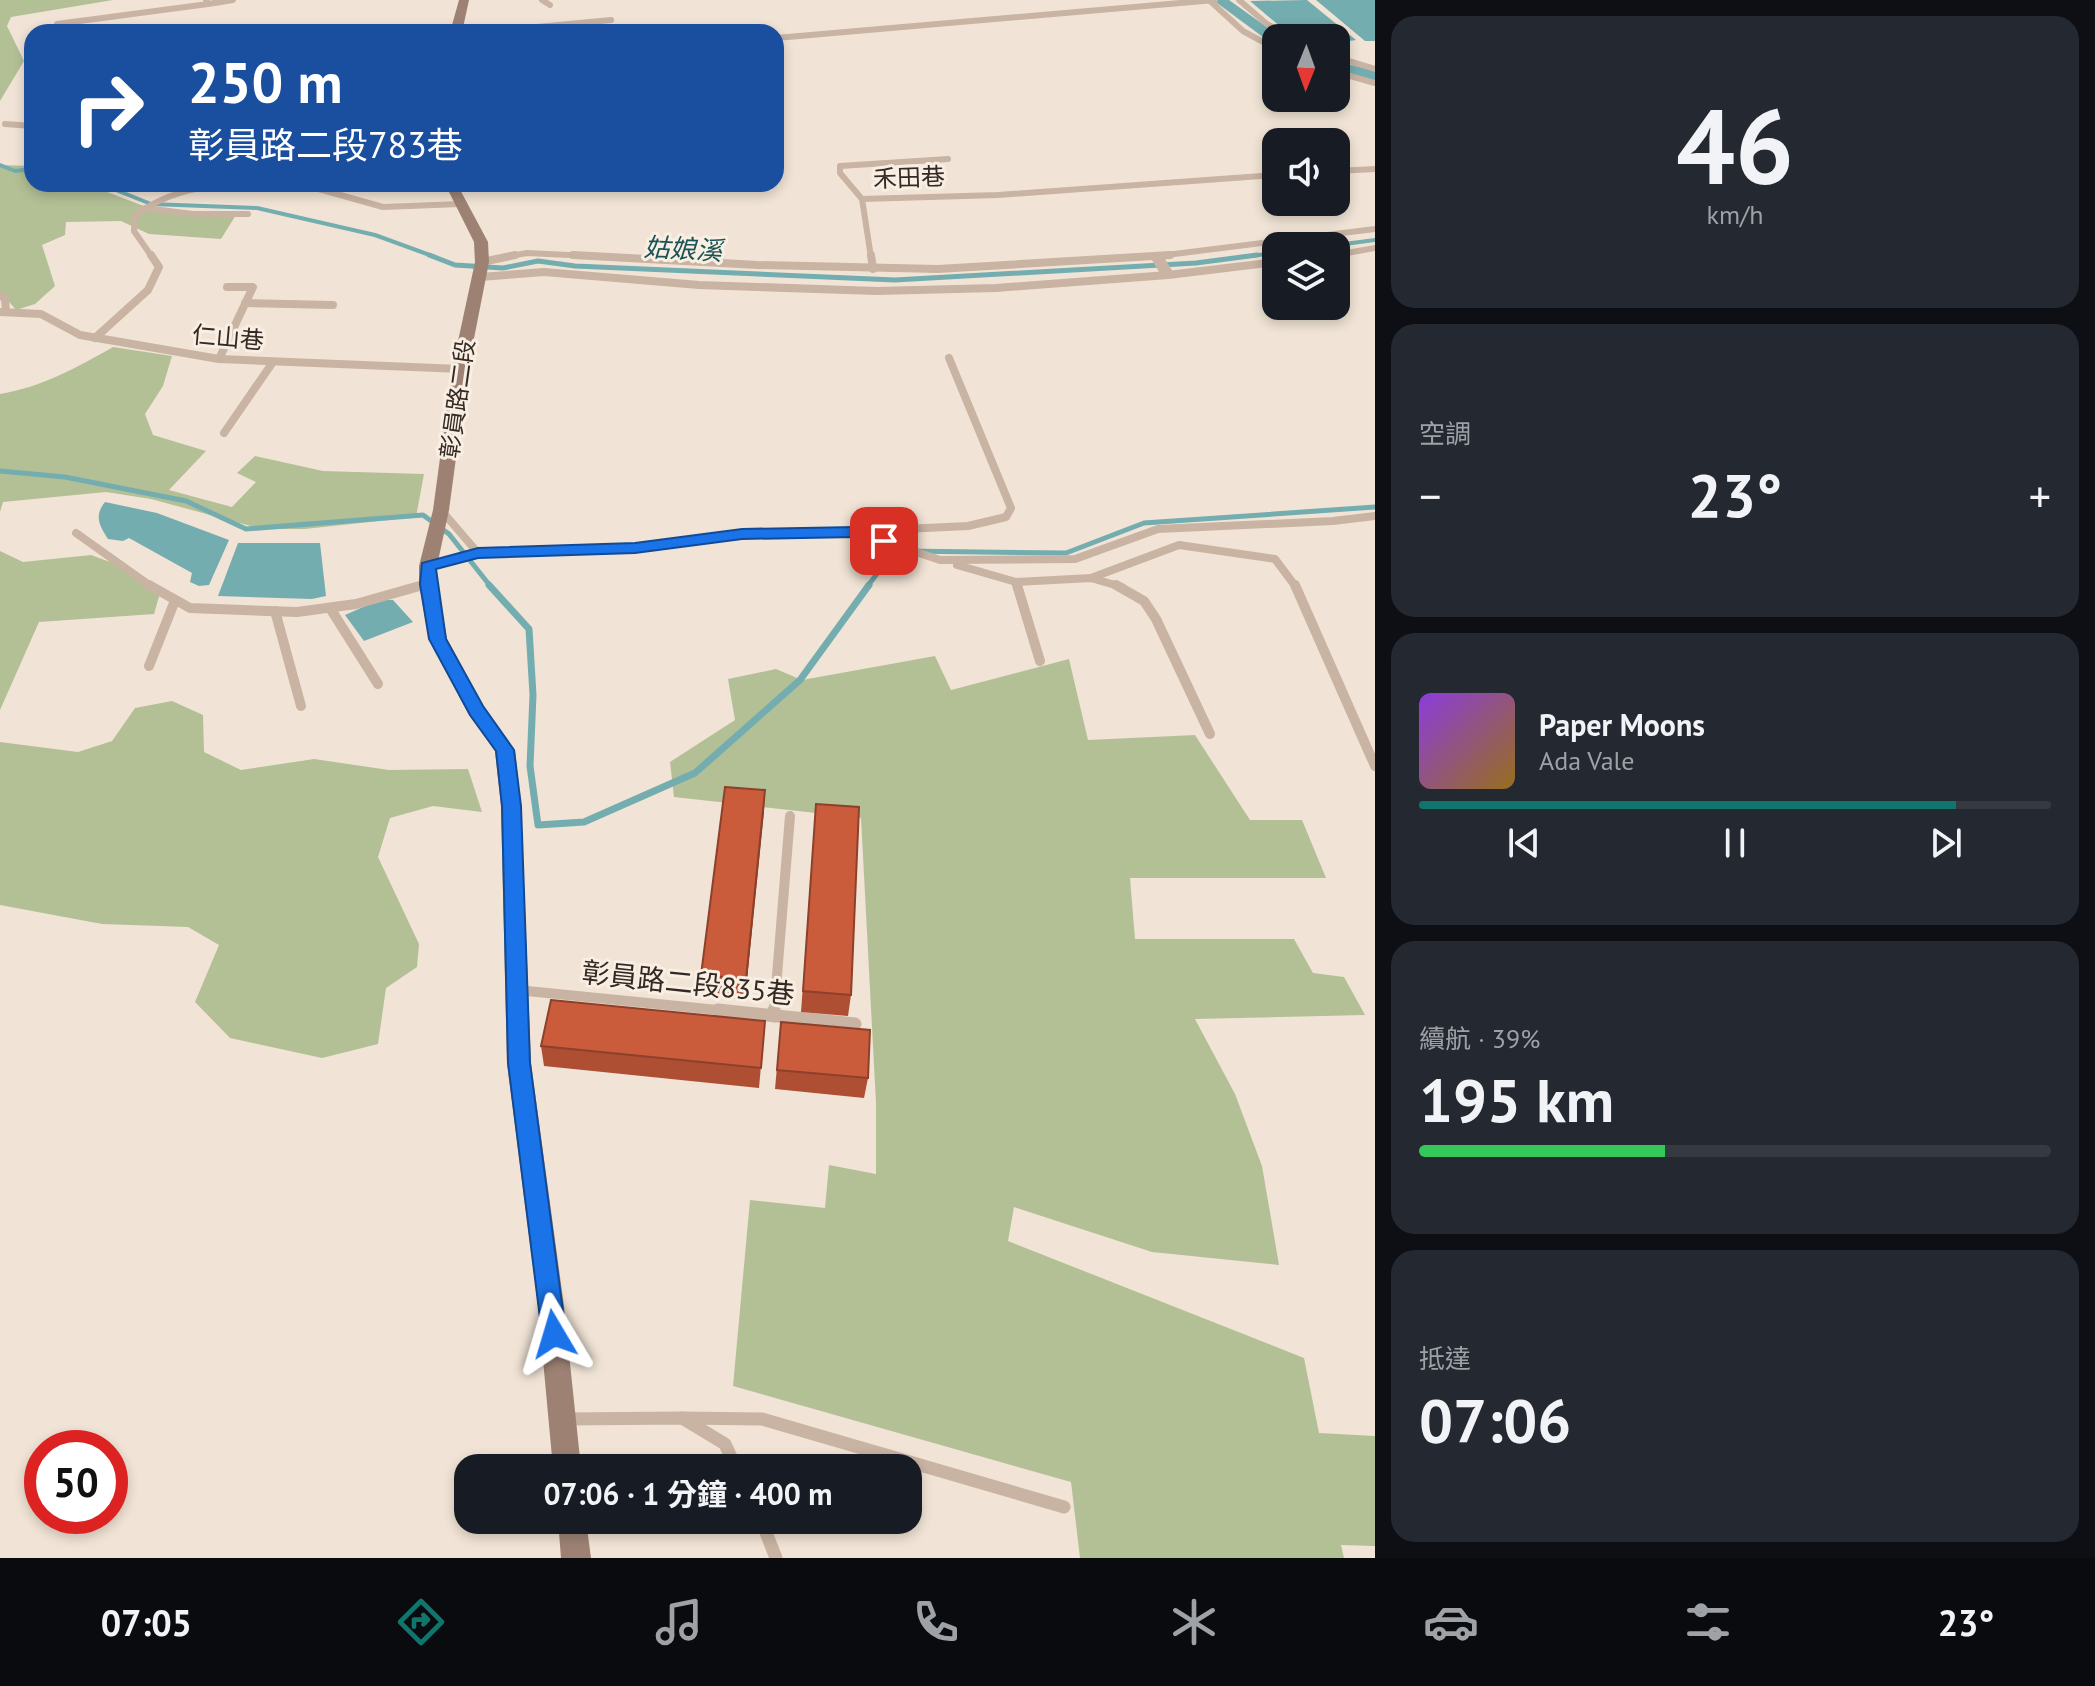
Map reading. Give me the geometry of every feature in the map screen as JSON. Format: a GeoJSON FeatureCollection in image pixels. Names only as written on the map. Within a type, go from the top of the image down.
{"type":"FeatureCollection","features":[{"type":"Feature","properties":{"kind":"main road"},"geometry":{"type":"LineString","coordinates":[[458,24],[464,0]]}},
{"type":"Feature","properties":{"kind":"main road","name":"彰員路二段"},"geometry":{"type":"LineString","coordinates":[[455,192],[481,242],[481,270],[460,369],[428,575],[438,639],[476,710],[505,750],[511,806],[519,1063],[566,1454]]}},
{"type":"Feature","properties":{"kind":"main road"},"geometry":{"type":"LineString","coordinates":[[573,1534],[576,1558]]}},
{"type":"Feature","properties":{"kind":"street"},"geometry":{"type":"LineString","coordinates":[[1157,257],[1168,275]]}},
{"type":"Feature","properties":{"kind":"lane"},"geometry":{"type":"LineString","coordinates":[[57,24],[233,0]]}},
{"type":"Feature","properties":{"kind":"lane"},"geometry":{"type":"LineString","coordinates":[[542,0],[550,5]]}},
{"type":"Feature","properties":{"kind":"lane"},"geometry":{"type":"LineString","coordinates":[[1209,0],[1243,31],[1262,41]]}},
{"type":"Feature","properties":{"kind":"lane"},"geometry":{"type":"LineString","coordinates":[[784,37],[1215,0]]}},
{"type":"Feature","properties":{"kind":"lane"},"geometry":{"type":"LineString","coordinates":[[1239,0],[1267,24]]}},
{"type":"Feature","properties":{"kind":"lane"},"geometry":{"type":"LineString","coordinates":[[569,24],[611,20]]}},
{"type":"Feature","properties":{"kind":"lane"},"geometry":{"type":"LineString","coordinates":[[1350,61],[1375,69]]}},
{"type":"Feature","properties":{"kind":"lane"},"geometry":{"type":"LineString","coordinates":[[1350,76],[1375,83]]}},
{"type":"Feature","properties":{"kind":"lane"},"geometry":{"type":"LineString","coordinates":[[5,124],[24,125]]}},
{"type":"Feature","properties":{"kind":"lane"},"geometry":{"type":"LineString","coordinates":[[862,199],[840,173],[840,166],[948,159]]}},
{"type":"Feature","properties":{"kind":"lane"},"geometry":{"type":"LineString","coordinates":[[1350,170],[1375,169]]}},
{"type":"Feature","properties":{"kind":"lane","name":"禾田巷"},"geometry":{"type":"LineString","coordinates":[[873,269],[862,199],[998,195],[1262,176]]}},
{"type":"Feature","properties":{"kind":"lane"},"geometry":{"type":"LineString","coordinates":[[95,338],[148,290],[159,267],[134,231],[135,215],[160,197],[179,192]]}},
{"type":"Feature","properties":{"kind":"lane"},"geometry":{"type":"LineString","coordinates":[[330,192],[383,207],[461,204]]}},
{"type":"Feature","properties":{"kind":"lane"},"geometry":{"type":"LineString","coordinates":[[145,208],[193,214],[248,214]]}},
{"type":"Feature","properties":{"kind":"lane"},"geometry":{"type":"LineString","coordinates":[[481,270],[527,253],[873,269],[938,269],[1157,257],[1375,229]]}},
{"type":"Feature","properties":{"kind":"lane"},"geometry":{"type":"LineString","coordinates":[[1350,252],[1375,248]]}},
{"type":"Feature","properties":{"kind":"lane"},"geometry":{"type":"LineString","coordinates":[[481,270],[699,285],[877,291],[996,288],[1168,275],[1262,264]]}},
{"type":"Feature","properties":{"kind":"lane"},"geometry":{"type":"LineString","coordinates":[[219,359],[253,287],[227,287]]}},
{"type":"Feature","properties":{"kind":"lane"},"geometry":{"type":"LineString","coordinates":[[0,295],[5,299],[3,311]]}},
{"type":"Feature","properties":{"kind":"lane"},"geometry":{"type":"LineString","coordinates":[[245,303],[333,305]]}},
{"type":"Feature","properties":{"kind":"lane","name":"仁山巷"},"geometry":{"type":"LineString","coordinates":[[3,311],[41,314],[80,335],[219,359],[460,369]]}},
{"type":"Feature","properties":{"kind":"lane"},"geometry":{"type":"LineString","coordinates":[[76,533],[174,603],[190,608],[275,611],[356,604],[478,553],[635,548],[742,534],[968,526],[1006,517],[1011,508],[949,358]]}},
{"type":"Feature","properties":{"kind":"lane"},"geometry":{"type":"LineString","coordinates":[[224,433],[273,362]]}},
{"type":"Feature","properties":{"kind":"lane"},"geometry":{"type":"LineString","coordinates":[[940,560],[1075,559],[1158,529],[1333,521],[1375,516]]}},
{"type":"Feature","properties":{"kind":"lane"},"geometry":{"type":"LineString","coordinates":[[438,523],[478,553]]}},
{"type":"Feature","properties":{"kind":"lane"},"geometry":{"type":"LineString","coordinates":[[856,532],[1016,582],[1091,578],[1179,545],[1275,559],[1295,585],[1375,766]]}},
{"type":"Feature","properties":{"kind":"lane"},"geometry":{"type":"LineString","coordinates":[[1091,578],[1121,587],[1144,601],[1156,619],[1210,734]]}},
{"type":"Feature","properties":{"kind":"lane"},"geometry":{"type":"LineString","coordinates":[[1016,582],[1040,661]]}},
{"type":"Feature","properties":{"kind":"lane"},"geometry":{"type":"LineString","coordinates":[[149,666],[174,603]]}},
{"type":"Feature","properties":{"kind":"lane"},"geometry":{"type":"LineString","coordinates":[[330,608],[378,684]]}},
{"type":"Feature","properties":{"kind":"lane"},"geometry":{"type":"LineString","coordinates":[[275,611],[301,706]]}},
{"type":"Feature","properties":{"kind":"lane"},"geometry":{"type":"LineString","coordinates":[[774,1016],[790,816]]}},
{"type":"Feature","properties":{"kind":"lane","name":"彰員路二段835巷"},"geometry":{"type":"LineString","coordinates":[[517,990],[855,1024]]}},
{"type":"Feature","properties":{"kind":"lane"},"geometry":{"type":"LineString","coordinates":[[682,1418],[725,1444],[730,1454]]}},
{"type":"Feature","properties":{"kind":"lane"},"geometry":{"type":"LineString","coordinates":[[563,1419],[762,1419],[1064,1507]]}},
{"type":"Feature","properties":{"kind":"lane"},"geometry":{"type":"LineString","coordinates":[[767,1534],[776,1558]]}},
{"type":"Feature","properties":{"kind":"green space"},"geometry":{"type":"Polygon","coordinates":[[[0,0],[113,0],[11,17],[7,26],[24,61],[0,101],[0,0]]]}},
{"type":"Feature","properties":{"kind":"green space"},"geometry":{"type":"Polygon","coordinates":[[[0,165],[24,166],[24,192],[107,192],[149,208],[236,215],[221,239],[149,234],[121,221],[66,222],[65,235],[42,245],[55,286],[35,304],[16,310],[0,291],[0,165]]]}},
{"type":"Feature","properties":{"kind":"green space"},"geometry":{"type":"Polygon","coordinates":[[[113,347],[172,356],[163,386],[145,414],[153,435],[206,451],[169,490],[232,507],[256,482],[237,473],[255,456],[323,471],[424,474],[416,517],[305,529],[262,529],[151,499],[106,492],[3,502],[0,512],[0,394],[44,382],[113,347]]]}},
{"type":"Feature","properties":{"kind":"green space"},"geometry":{"type":"Polygon","coordinates":[[[0,551],[23,562],[91,555],[132,570],[160,593],[154,614],[39,622],[0,710],[0,551]]]}},
{"type":"Feature","properties":{"kind":"green space"},"geometry":{"type":"Polygon","coordinates":[[[935,656],[951,690],[1069,659],[1088,740],[1195,735],[1250,820],[1302,820],[1326,878],[1130,878],[1135,939],[1294,939],[1313,973],[1344,977],[1365,1015],[1195,1019],[1235,1094],[1262,1166],[1279,1265],[1152,1252],[1014,1207],[1008,1241],[1304,1358],[1319,1433],[1375,1436],[1375,1546],[1341,1545],[1344,1558],[1080,1558],[1071,1482],[733,1386],[750,1200],[825,1208],[829,1165],[876,1174],[876,1103],[861,818],[674,797],[670,762],[735,720],[728,679],[776,669],[802,680],[935,656]]]}},
{"type":"Feature","properties":{"kind":"green space"},"geometry":{"type":"Polygon","coordinates":[[[172,701],[203,715],[204,752],[241,770],[314,759],[389,770],[468,769],[482,812],[433,806],[390,818],[378,857],[419,944],[417,967],[386,988],[378,1044],[322,1058],[230,1038],[195,1002],[219,945],[188,927],[102,924],[0,905],[0,742],[78,752],[112,741],[135,708],[172,701]]]}},
{"type":"Feature","properties":{"kind":"water"},"geometry":{"type":"Polygon","coordinates":[[[1307,0],[1336,24],[1278,24],[1250,1],[1307,0]]]}},
{"type":"Feature","properties":{"kind":"water"},"geometry":{"type":"Polygon","coordinates":[[[1316,0],[1375,0],[1375,41],[1365,41],[1350,28],[1350,24],[1345,24],[1316,0]]]}},
{"type":"Feature","properties":{"kind":"water"},"geometry":{"type":"Polygon","coordinates":[[[105,502],[157,513],[229,540],[209,585],[199,586],[190,582],[192,573],[129,538],[123,541],[108,539],[99,520],[105,502]]]}},
{"type":"Feature","properties":{"kind":"water"},"geometry":{"type":"Polygon","coordinates":[[[238,543],[320,543],[326,596],[312,599],[218,596],[238,543]]]}},
{"type":"Feature","properties":{"kind":"water"},"geometry":{"type":"Polygon","coordinates":[[[379,600],[393,600],[413,622],[364,641],[345,615],[379,600]]]}},
{"type":"Feature","properties":{"kind":"building"},"geometry":{"type":"Polygon","coordinates":[[[725,787],[765,790],[746,979],[701,975],[725,787]]]}},
{"type":"Feature","properties":{"kind":"building"},"geometry":{"type":"Polygon","coordinates":[[[816,804],[859,807],[851,995],[803,991],[816,804]]]}},
{"type":"Feature","properties":{"kind":"building"},"geometry":{"type":"Polygon","coordinates":[[[551,1000],[765,1021],[761,1068],[541,1046],[551,1000]]]}},
{"type":"Feature","properties":{"kind":"building"},"geometry":{"type":"Polygon","coordinates":[[[781,1022],[870,1030],[868,1078],[777,1070],[781,1022]]]}},
{"type":"Feature","properties":{"kind":"waterway"},"geometry":{"type":"LineString","coordinates":[[1220,0],[1262,30]]}},
{"type":"Feature","properties":{"kind":"waterway"},"geometry":{"type":"LineString","coordinates":[[1350,69],[1375,76]]}},
{"type":"Feature","properties":{"kind":"waterway","name":"姑娘溪"},"geometry":{"type":"LineString","coordinates":[[0,165],[15,171],[24,170]]}},
{"type":"Feature","properties":{"kind":"waterway","name":"姑娘溪"},"geometry":{"type":"LineString","coordinates":[[121,192],[151,204],[257,208],[375,235],[435,257]]}},
{"type":"Feature","properties":{"kind":"waterway","name":"姑娘溪"},"geometry":{"type":"LineString","coordinates":[[1350,243],[1375,240]]}},
{"type":"Feature","properties":{"kind":"waterway","name":"姑娘溪"},"geometry":{"type":"LineString","coordinates":[[429,255],[455,265],[503,268],[538,261],[575,266],[895,280],[1196,263],[1247,256]]}},
{"type":"Feature","properties":{"kind":"waterway","name":"姑娘溪"},"geometry":{"type":"LineString","coordinates":[[1247,256],[1257,255]]}},
{"type":"Feature","properties":{"kind":"waterway","name":"姑娘溪"},"geometry":{"type":"LineString","coordinates":[[1247,256],[1262,255]]}},
{"type":"Feature","properties":{"kind":"waterway","name":"姑娘溪"},"geometry":{"type":"LineString","coordinates":[[1241,257],[1247,256]]}},
{"type":"Feature","properties":{"kind":"waterway"},"geometry":{"type":"LineString","coordinates":[[0,471],[65,477],[186,501],[246,529],[423,515],[449,534],[491,587]]}},
{"type":"Feature","properties":{"kind":"waterway"},"geometry":{"type":"LineString","coordinates":[[867,587],[888,559],[904,551],[1066,553],[1144,523],[1375,507]]}},
{"type":"Feature","properties":{"kind":"waterway"},"geometry":{"type":"LineString","coordinates":[[489,585],[529,629],[533,695],[530,766],[538,825],[584,822],[695,773],[800,680],[869,585]]}},
{"type":"Feature","properties":{"kind":"route"},"geometry":{"type":"LineString","coordinates":[[554,1334],[519,1063],[511,806],[505,750],[476,710],[438,639],[428,584],[428,566],[478,553],[635,548],[742,534],[856,532],[884,541]]}}]}
